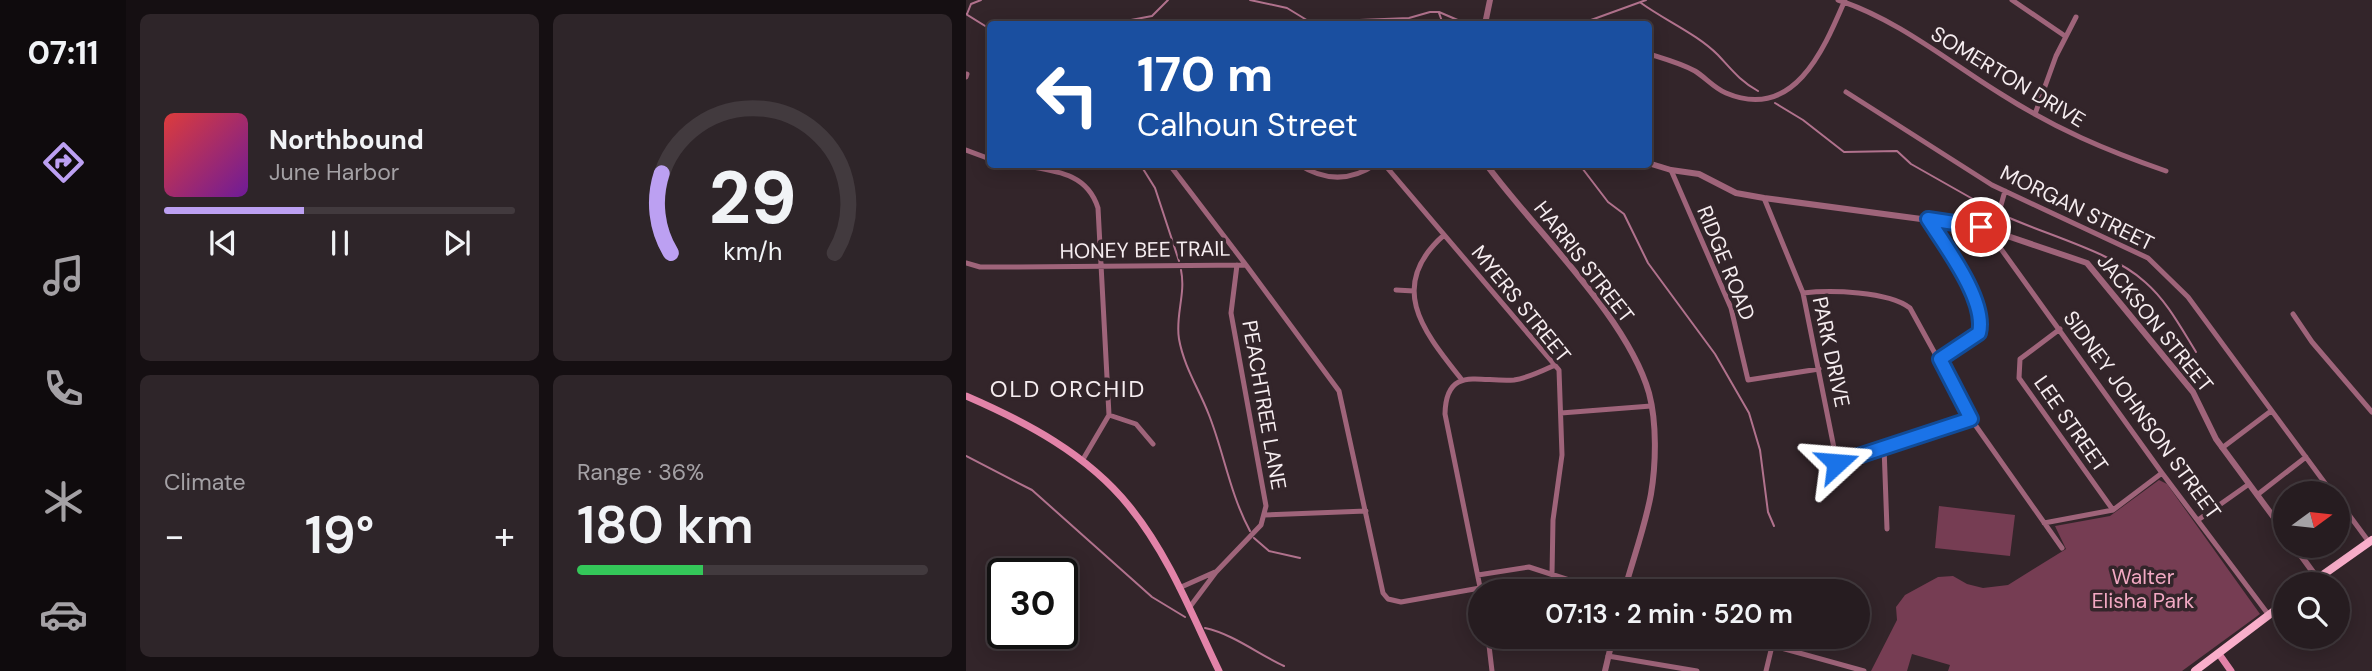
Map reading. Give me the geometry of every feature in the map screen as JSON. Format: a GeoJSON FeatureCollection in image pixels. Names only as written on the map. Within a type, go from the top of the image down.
{"type":"FeatureCollection","features":[{"type":"Feature","properties":{"kind":"main road"},"geometry":{"type":"LineString","coordinates":[[966,396],[1014,417],[1082,461],[1128,504],[1159,550],[1219,671]]}},
{"type":"Feature","properties":{"kind":"main road"},"geometry":{"type":"LineString","coordinates":[[2328,572],[2370,541]]}},
{"type":"Feature","properties":{"kind":"main road"},"geometry":{"type":"LineString","coordinates":[[2194,671],[2273,611]]}},
{"type":"Feature","properties":{"kind":"main road"},"geometry":{"type":"LineString","coordinates":[[2219,653],[2231,671]]}},
{"type":"Feature","properties":{"kind":"street"},"geometry":{"type":"LineString","coordinates":[[1486,21],[1490,0]]}},
{"type":"Feature","properties":{"kind":"street"},"geometry":{"type":"LineString","coordinates":[[2012,0],[2065,36]]}},
{"type":"Feature","properties":{"kind":"street"},"geometry":{"type":"LineString","coordinates":[[1652,55],[1695,72],[1724,92],[1747,99],[1775,95],[1795,86],[1814,64],[1842,1]]}},
{"type":"Feature","properties":{"kind":"street","name":"SOMERTON DRIVE"},"geometry":{"type":"LineString","coordinates":[[1842,1],[1925,45],[2035,114],[2095,146],[2166,171]]}},
{"type":"Feature","properties":{"kind":"street"},"geometry":{"type":"LineString","coordinates":[[2035,114],[2065,36],[2076,17]]}},
{"type":"Feature","properties":{"kind":"street","name":"MORGAN STREET"},"geometry":{"type":"LineString","coordinates":[[1846,92],[2005,191],[2148,258],[2169,275],[2188,296],[2324,481]]}},
{"type":"Feature","properties":{"kind":"street"},"geometry":{"type":"LineString","coordinates":[[966,150],[987,158]]}},
{"type":"Feature","properties":{"kind":"street","name":"JACKSON STREET"},"geometry":{"type":"LineString","coordinates":[[1652,164],[1699,174],[1737,193],[1981,227],[2087,263],[2193,392],[2222,448],[2273,517]]}},
{"type":"Feature","properties":{"kind":"street"},"geometry":{"type":"LineString","coordinates":[[1036,168],[1069,174],[1094,193],[1102,233],[1099,266],[1109,415],[1082,461]]}},
{"type":"Feature","properties":{"kind":"street"},"geometry":{"type":"LineString","coordinates":[[1172,168],[1246,265]]}},
{"type":"Feature","properties":{"kind":"street"},"geometry":{"type":"LineString","coordinates":[[1304,168],[1311,173],[1344,179],[1367,168]]}},
{"type":"Feature","properties":{"kind":"street","name":"MYERS STREET"},"geometry":{"type":"LineString","coordinates":[[1387,168],[1559,370],[1562,455],[1556,486],[1552,574]]}},
{"type":"Feature","properties":{"kind":"street","name":"HARRIS STREET"},"geometry":{"type":"LineString","coordinates":[[1489,168],[1610,321],[1642,375],[1651,406],[1654,461],[1651,494],[1628,579]]}},
{"type":"Feature","properties":{"kind":"street","name":"RIDGE ROAD"},"geometry":{"type":"LineString","coordinates":[[1671,170],[1731,308],[1748,380],[1819,369]]}},
{"type":"Feature","properties":{"kind":"street"},"geometry":{"type":"LineString","coordinates":[[1993,232],[2005,191]]}},
{"type":"Feature","properties":{"kind":"street","name":"PARK DRIVE"},"geometry":{"type":"LineString","coordinates":[[1764,198],[1803,293],[1837,463],[1971,419]]}},
{"type":"Feature","properties":{"kind":"street"},"geometry":{"type":"LineString","coordinates":[[1928,219],[1978,305],[1982,321],[1979,333],[1940,359]]}},
{"type":"Feature","properties":{"kind":"street","name":"SIDNEY JOHNSON STREET"},"geometry":{"type":"LineString","coordinates":[[1993,232],[1997,242],[2162,473],[2268,614]]}},
{"type":"Feature","properties":{"kind":"street"},"geometry":{"type":"LineString","coordinates":[[1444,235],[1420,261],[1414,291],[1422,327],[1462,380]]}},
{"type":"Feature","properties":{"kind":"street","name":"HONEY BEE TRAIL"},"geometry":{"type":"LineString","coordinates":[[966,263],[980,267],[1246,265],[1335,381],[1366,511],[1380,586],[1388,599],[1401,602],[1468,592]]}},
{"type":"Feature","properties":{"kind":"street","name":"PEACHTREE LANE"},"geometry":{"type":"LineString","coordinates":[[1189,608],[1216,572],[1261,525],[1264,515],[1264,494],[1231,313],[1237,265]]}},
{"type":"Feature","properties":{"kind":"street"},"geometry":{"type":"LineString","coordinates":[[1396,290],[1414,291]]}},
{"type":"Feature","properties":{"kind":"street"},"geometry":{"type":"LineString","coordinates":[[1803,293],[1822,291],[1902,302],[1917,317],[1971,419],[2062,548]]}},
{"type":"Feature","properties":{"kind":"street"},"geometry":{"type":"LineString","coordinates":[[2293,314],[2312,342],[2372,412]]}},
{"type":"Feature","properties":{"kind":"street","name":"LEE STREET"},"geometry":{"type":"LineString","coordinates":[[2060,329],[2020,359],[2019,379],[2113,510]]}},
{"type":"Feature","properties":{"kind":"street"},"geometry":{"type":"LineString","coordinates":[[1479,579],[1445,414],[1446,398],[1462,380],[1518,379],[1555,365]]}},
{"type":"Feature","properties":{"kind":"street"},"geometry":{"type":"LineString","coordinates":[[1561,413],[1651,406]]}},
{"type":"Feature","properties":{"kind":"street"},"geometry":{"type":"LineString","coordinates":[[2222,448],[2272,411]]}},
{"type":"Feature","properties":{"kind":"street"},"geometry":{"type":"LineString","coordinates":[[1109,415],[1136,424],[1153,444]]}},
{"type":"Feature","properties":{"kind":"street"},"geometry":{"type":"LineString","coordinates":[[1884,447],[1887,529]]}},
{"type":"Feature","properties":{"kind":"street"},"geometry":{"type":"LineString","coordinates":[[2257,495],[2306,457]]}},
{"type":"Feature","properties":{"kind":"street"},"geometry":{"type":"LineString","coordinates":[[2044,523],[2113,510],[2162,473]]}},
{"type":"Feature","properties":{"kind":"street"},"geometry":{"type":"LineString","coordinates":[[2198,520],[2249,484]]}},
{"type":"Feature","properties":{"kind":"street"},"geometry":{"type":"LineString","coordinates":[[1264,515],[1366,511]]}},
{"type":"Feature","properties":{"kind":"street"},"geometry":{"type":"LineString","coordinates":[[2350,515],[2370,541]]}},
{"type":"Feature","properties":{"kind":"street"},"geometry":{"type":"LineString","coordinates":[[1478,575],[1529,566],[1567,579]]}},
{"type":"Feature","properties":{"kind":"street"},"geometry":{"type":"LineString","coordinates":[[1179,587],[1216,572]]}},
{"type":"Feature","properties":{"kind":"street"},"geometry":{"type":"LineString","coordinates":[[1489,649],[1492,671]]}},
{"type":"Feature","properties":{"kind":"street"},"geometry":{"type":"LineString","coordinates":[[1605,671],[1610,649]]}},
{"type":"Feature","properties":{"kind":"street"},"geometry":{"type":"LineString","coordinates":[[1766,671],[1771,649]]}},
{"type":"Feature","properties":{"kind":"street"},"geometry":{"type":"LineString","coordinates":[[1783,649],[1864,671]]}},
{"type":"Feature","properties":{"kind":"street"},"geometry":{"type":"LineString","coordinates":[[1608,656],[1697,671]]}},
{"type":"Feature","properties":{"kind":"green space","name":"Walter Elisha Park"},"geometry":{"type":"Polygon","coordinates":[[[2159,480],[2167,484],[2260,614],[2182,671],[1948,671],[1950,665],[1912,654],[1907,671],[1871,671],[1897,620],[1896,607],[1905,595],[1938,577],[1953,576],[1967,584],[1983,588],[2008,585],[2066,549],[2055,526],[2110,516],[2159,480]]]}},
{"type":"Feature","properties":{"kind":"green space"},"geometry":{"type":"Polygon","coordinates":[[[1939,506],[2015,515],[2010,556],[1935,548],[1939,506]]]}},
{"type":"Feature","properties":{"kind":"waterway"},"geometry":{"type":"LineString","coordinates":[[967,14],[971,4],[981,0]]}},
{"type":"Feature","properties":{"kind":"waterway"},"geometry":{"type":"LineString","coordinates":[[1126,21],[1152,16],[1168,0]]}},
{"type":"Feature","properties":{"kind":"waterway"},"geometry":{"type":"LineString","coordinates":[[1250,0],[1287,8],[1308,21]]}},
{"type":"Feature","properties":{"kind":"waterway"},"geometry":{"type":"LineString","coordinates":[[1588,21],[1646,0]]}},
{"type":"Feature","properties":{"kind":"waterway"},"geometry":{"type":"LineString","coordinates":[[1641,3],[1701,41],[1741,79],[1758,91]]}},
{"type":"Feature","properties":{"kind":"waterway"},"geometry":{"type":"LineString","coordinates":[[1335,21],[1409,18],[1430,12],[1439,12],[1460,21]]}},
{"type":"Feature","properties":{"kind":"waterway"},"geometry":{"type":"LineString","coordinates":[[1439,13],[1442,21]]}},
{"type":"Feature","properties":{"kind":"waterway"},"geometry":{"type":"LineString","coordinates":[[966,14],[987,27]]}},
{"type":"Feature","properties":{"kind":"waterway"},"geometry":{"type":"LineString","coordinates":[[1775,103],[1803,120],[1844,152],[1897,151],[1911,164],[1994,211]]}},
{"type":"Feature","properties":{"kind":"waterway"},"geometry":{"type":"LineString","coordinates":[[1142,168],[1155,188],[1179,261]]}},
{"type":"Feature","properties":{"kind":"waterway"},"geometry":{"type":"LineString","coordinates":[[1582,168],[1608,202],[1624,214],[1648,263],[1715,354],[1749,413],[1760,450],[1768,512],[1774,526]]}},
{"type":"Feature","properties":{"kind":"waterway"},"geometry":{"type":"LineString","coordinates":[[2003,215],[2097,253],[2131,271],[2160,298],[2196,352]]}},
{"type":"Feature","properties":{"kind":"waterway"},"geometry":{"type":"LineString","coordinates":[[1181,270],[1178,322],[1181,349],[1209,415],[1237,503],[1250,531]]}},
{"type":"Feature","properties":{"kind":"waterway"},"geometry":{"type":"LineString","coordinates":[[966,456],[1032,490],[1152,597],[1185,617]]}},
{"type":"Feature","properties":{"kind":"waterway"},"geometry":{"type":"LineString","coordinates":[[1254,538],[1269,551],[1300,558]]}},
{"type":"Feature","properties":{"kind":"waterway"},"geometry":{"type":"LineString","coordinates":[[1205,628],[1235,639],[1284,666]]}},
{"type":"Feature","properties":{"kind":"district","name":"OLD ORCHID"},"geometry":{"type":"Point","coordinates":[1068,389]}},
{"type":"Feature","properties":{"kind":"route"},"geometry":{"type":"LineString","coordinates":[[1837,463],[1971,419],[1940,359],[1979,333],[1982,321],[1978,305],[1928,219],[1981,227]]}}]}
